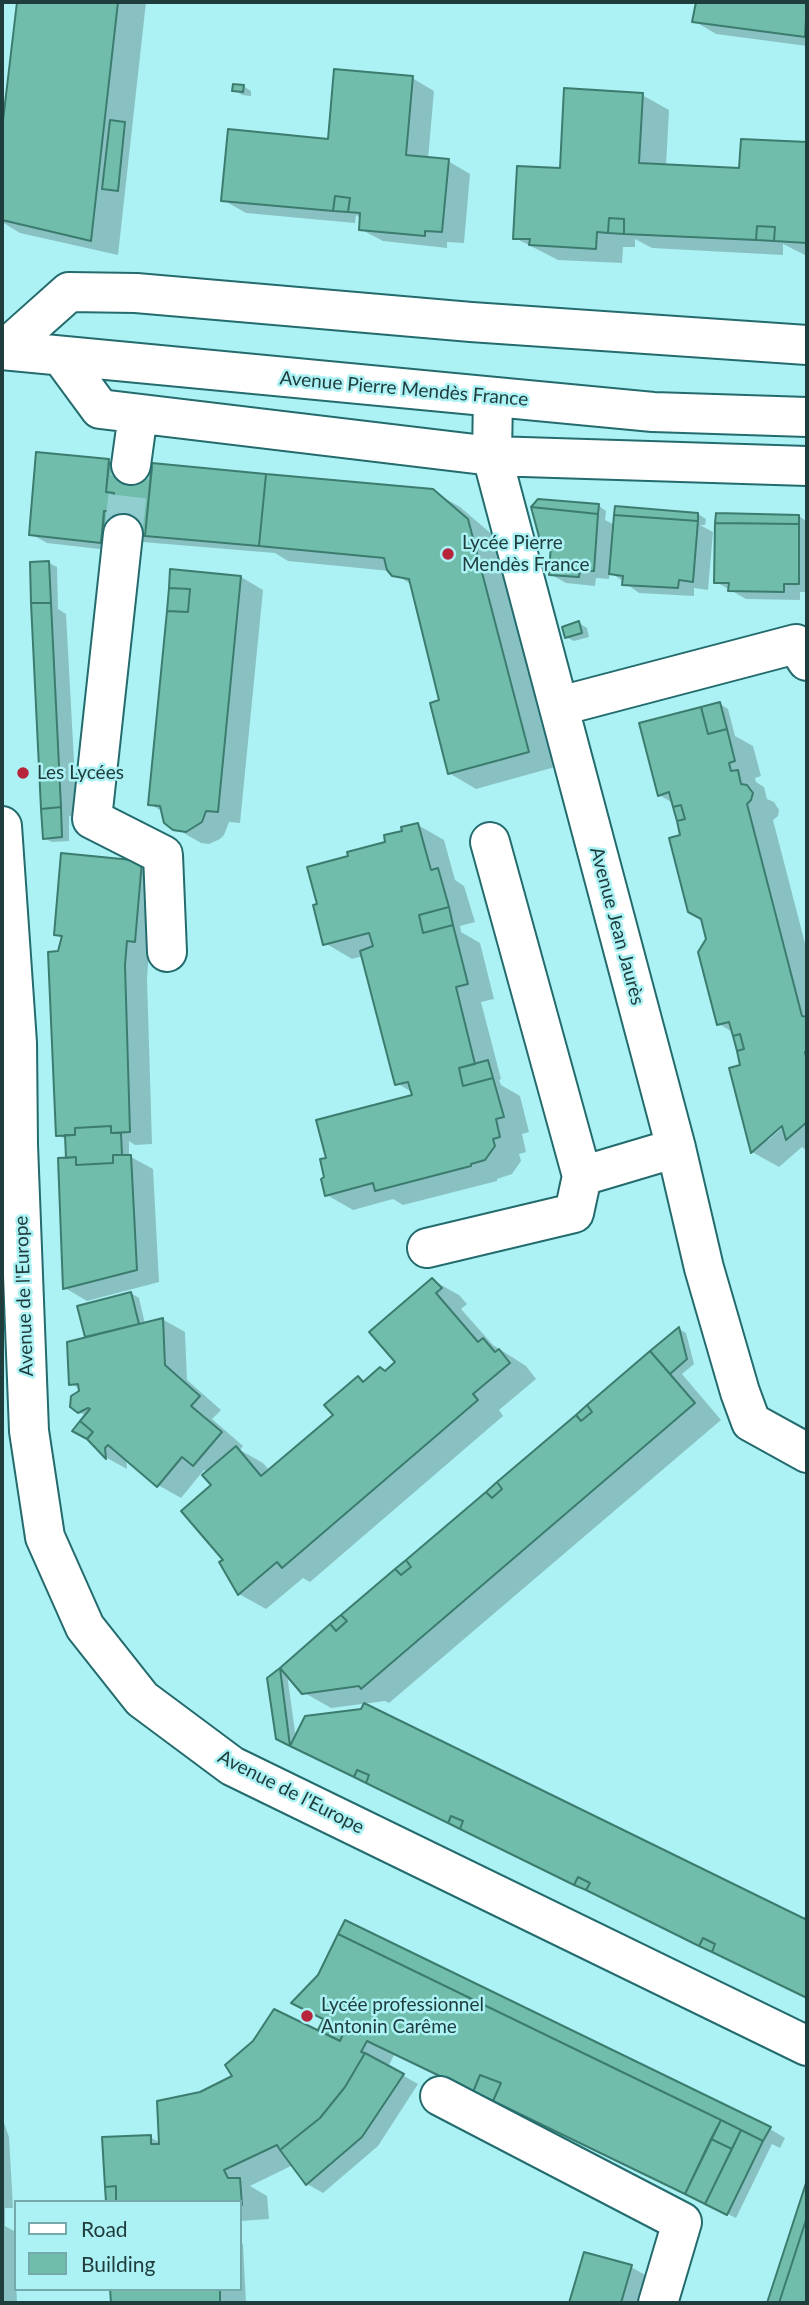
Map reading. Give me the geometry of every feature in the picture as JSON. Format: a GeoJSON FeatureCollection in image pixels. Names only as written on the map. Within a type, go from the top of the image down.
{"type":"FeatureCollection","features":[{"type":"Feature","properties":{"kind":"street"},"geometry":{"type":"LineString","coordinates":[[3,350],[69,292],[136,293],[471,322],[807,345]]}},
{"type":"Feature","properties":{"kind":"street","name":"Avenue Pierre Mendès France"},"geometry":{"type":"LineString","coordinates":[[3,350],[653,412],[807,417]]}},
{"type":"Feature","properties":{"kind":"street"},"geometry":{"type":"LineString","coordinates":[[61,356],[100,409],[492,456],[807,466]]}},
{"type":"Feature","properties":{"kind":"street","name":"Avenue Jean Jaurès"},"geometry":{"type":"LineString","coordinates":[[494,397],[492,456],[676,1148],[704,1268],[751,1422],[793,1446]]}},
{"type":"Feature","properties":{"kind":"street"},"geometry":{"type":"LineString","coordinates":[[131,465],[138,414]]}},
{"type":"Feature","properties":{"kind":"street"},"geometry":{"type":"LineString","coordinates":[[123,534],[92,820],[163,855],[167,952]]}},
{"type":"Feature","properties":{"kind":"street"},"geometry":{"type":"LineString","coordinates":[[560,706],[796,644],[807,661]]}},
{"type":"Feature","properties":{"kind":"street","name":"Avenue de l'Europe"},"geometry":{"type":"LineString","coordinates":[[2,826],[9,1044],[18,1145],[29,1432],[45,1537],[85,1626],[142,1699],[232,1766],[807,2046]]}},
{"type":"Feature","properties":{"kind":"street"},"geometry":{"type":"LineString","coordinates":[[427,1248],[574,1213],[582,1176],[490,842]]}},
{"type":"Feature","properties":{"kind":"street"},"geometry":{"type":"LineString","coordinates":[[582,1176],[676,1148]]}},
{"type":"Feature","properties":{"kind":"street"},"geometry":{"type":"LineString","coordinates":[[440,2096],[682,2222],[658,2303]]}},
{"type":"Feature","properties":{"kind":"building"},"geometry":{"type":"Polygon","coordinates":[[[17,2],[118,2],[91,241],[2,220],[2,129],[17,2]]]}},
{"type":"Feature","properties":{"kind":"building"},"geometry":{"type":"Polygon","coordinates":[[[696,2],[807,2],[805,37],[692,22],[696,2]]]}},
{"type":"Feature","properties":{"kind":"building"},"geometry":{"type":"Polygon","coordinates":[[[334,69],[413,76],[406,155],[449,159],[442,232],[425,231],[425,236],[359,230],[360,213],[348,212],[350,198],[335,196],[333,211],[221,201],[228,129],[328,139],[334,69]]]}},
{"type":"Feature","properties":{"kind":"building"},"geometry":{"type":"Polygon","coordinates":[[[233,84],[244,85],[243,92],[232,91],[233,84]]]}},
{"type":"Feature","properties":{"kind":"building"},"geometry":{"type":"Polygon","coordinates":[[[564,88],[643,93],[639,163],[739,168],[741,139],[807,142],[807,243],[774,241],[775,227],[757,226],[756,240],[624,234],[624,219],[609,218],[608,233],[597,232],[596,249],[529,245],[530,239],[513,239],[517,166],[560,168],[564,88]]]}},
{"type":"Feature","properties":{"kind":"building"},"geometry":{"type":"Polygon","coordinates":[[[110,120],[125,122],[118,191],[102,189],[110,120]]]}},
{"type":"Feature","properties":{"kind":"building"},"geometry":{"type":"Polygon","coordinates":[[[335,196],[350,198],[348,212],[333,211],[335,196]]]}},
{"type":"Feature","properties":{"kind":"building"},"geometry":{"type":"Polygon","coordinates":[[[609,218],[624,219],[624,234],[608,233],[609,218]]]}},
{"type":"Feature","properties":{"kind":"building"},"geometry":{"type":"Polygon","coordinates":[[[757,226],[775,227],[774,241],[756,240],[757,226]]]}},
{"type":"Feature","properties":{"kind":"building"},"geometry":{"type":"Polygon","coordinates":[[[36,452],[109,459],[106,492],[114,493],[112,511],[104,511],[101,543],[29,535],[36,452]]]}},
{"type":"Feature","properties":{"kind":"building"},"geometry":{"type":"Polygon","coordinates":[[[109,463],[152,467],[145,536],[103,532],[104,511],[112,511],[114,493],[106,492],[109,463]]]}},
{"type":"Feature","properties":{"kind":"building"},"geometry":{"type":"Polygon","coordinates":[[[152,463],[266,474],[259,546],[145,536],[152,463]]]}},
{"type":"Feature","properties":{"kind":"building"},"geometry":{"type":"Polygon","coordinates":[[[266,474],[433,489],[468,519],[529,752],[448,774],[430,703],[439,700],[409,579],[392,576],[387,570],[384,558],[259,546],[266,474]]]}},
{"type":"Feature","properties":{"kind":"building"},"geometry":{"type":"Polygon","coordinates":[[[538,499],[599,504],[598,514],[531,507],[538,499]]]}},
{"type":"Feature","properties":{"kind":"building"},"geometry":{"type":"Polygon","coordinates":[[[615,506],[698,513],[698,521],[614,515],[615,506]]]}},
{"type":"Feature","properties":{"kind":"building"},"geometry":{"type":"Polygon","coordinates":[[[531,507],[598,514],[594,571],[580,570],[579,577],[549,575],[551,543],[541,544],[531,507]]]}},
{"type":"Feature","properties":{"kind":"building"},"geometry":{"type":"Polygon","coordinates":[[[716,513],[799,515],[799,524],[715,523],[716,513]]]}},
{"type":"Feature","properties":{"kind":"building"},"geometry":{"type":"Polygon","coordinates":[[[614,515],[698,521],[693,582],[679,580],[678,588],[622,585],[623,576],[609,574],[614,515]]]}},
{"type":"Feature","properties":{"kind":"building"},"geometry":{"type":"Polygon","coordinates":[[[715,523],[799,524],[799,584],[784,584],[784,592],[728,591],[729,583],[714,583],[715,523]]]}},
{"type":"Feature","properties":{"kind":"building"},"geometry":{"type":"Polygon","coordinates":[[[49,561],[51,603],[31,603],[30,562],[49,561]]]}},
{"type":"Feature","properties":{"kind":"building"},"geometry":{"type":"Polygon","coordinates":[[[170,569],[241,576],[218,812],[206,811],[202,822],[186,832],[173,830],[164,823],[160,806],[148,805],[167,611],[188,612],[190,589],[169,588],[170,569]]]}},
{"type":"Feature","properties":{"kind":"building"},"geometry":{"type":"Polygon","coordinates":[[[169,588],[190,589],[188,612],[167,611],[169,588]]]}},
{"type":"Feature","properties":{"kind":"building"},"geometry":{"type":"Polygon","coordinates":[[[31,603],[51,603],[61,807],[41,809],[31,603]]]}},
{"type":"Feature","properties":{"kind":"building"},"geometry":{"type":"Polygon","coordinates":[[[579,621],[582,633],[565,638],[562,627],[579,621]]]}},
{"type":"Feature","properties":{"kind":"building"},"geometry":{"type":"Polygon","coordinates":[[[720,702],[727,729],[708,734],[701,707],[720,702]]]}},
{"type":"Feature","properties":{"kind":"building"},"geometry":{"type":"Polygon","coordinates":[[[701,707],[708,734],[727,729],[735,761],[729,763],[731,771],[738,770],[741,784],[747,785],[753,793],[747,804],[802,1016],[807,1017],[807,1122],[786,1140],[782,1126],[751,1153],[729,1068],[740,1065],[737,1051],[744,1049],[740,1034],[733,1036],[729,1022],[717,1025],[698,952],[706,939],[701,919],[688,912],[669,838],[680,835],[677,821],[685,819],[681,805],[673,807],[669,792],[658,796],[639,723],[701,707]]]}},
{"type":"Feature","properties":{"kind":"building"},"geometry":{"type":"Polygon","coordinates":[[[681,805],[685,819],[677,821],[673,807],[681,805]]]}},
{"type":"Feature","properties":{"kind":"building"},"geometry":{"type":"Polygon","coordinates":[[[61,807],[62,837],[43,839],[41,809],[61,807]]]}},
{"type":"Feature","properties":{"kind":"building"},"geometry":{"type":"Polygon","coordinates":[[[418,823],[431,870],[438,868],[449,907],[419,915],[423,933],[453,925],[468,984],[456,987],[475,1064],[459,1068],[463,1086],[493,1078],[504,1117],[496,1119],[500,1137],[493,1139],[495,1146],[485,1160],[471,1166],[375,1191],[373,1183],[325,1196],[320,1159],[326,1158],[316,1120],[412,1095],[408,1082],[395,1085],[360,951],[373,946],[369,933],[323,945],[313,905],[317,904],[307,867],[385,842],[384,835],[402,831],[401,827],[418,823]]]}},
{"type":"Feature","properties":{"kind":"building"},"geometry":{"type":"Polygon","coordinates":[[[61,853],[142,861],[135,942],[127,941],[125,965],[130,1132],[111,1133],[111,1126],[75,1128],[75,1135],[56,1136],[48,952],[58,951],[62,936],[54,935],[61,853]]]}},
{"type":"Feature","properties":{"kind":"building"},"geometry":{"type":"Polygon","coordinates":[[[449,907],[453,925],[423,933],[419,915],[449,907]]]}},
{"type":"Feature","properties":{"kind":"building"},"geometry":{"type":"Polygon","coordinates":[[[740,1034],[744,1049],[737,1051],[733,1036],[740,1034]]]}},
{"type":"Feature","properties":{"kind":"building"},"geometry":{"type":"Polygon","coordinates":[[[488,1060],[493,1078],[463,1086],[459,1068],[488,1060]]]}},
{"type":"Feature","properties":{"kind":"building"},"geometry":{"type":"Polygon","coordinates":[[[111,1126],[111,1133],[121,1133],[122,1155],[113,1155],[113,1163],[76,1165],[76,1157],[66,1158],[65,1135],[75,1135],[75,1128],[111,1126]]]}},
{"type":"Feature","properties":{"kind":"building"},"geometry":{"type":"Polygon","coordinates":[[[113,1155],[131,1155],[137,1270],[63,1289],[58,1158],[76,1157],[76,1165],[113,1163],[113,1155]]]}},
{"type":"Feature","properties":{"kind":"building"},"geometry":{"type":"Polygon","coordinates":[[[432,1278],[442,1288],[436,1293],[478,1342],[483,1338],[495,1352],[499,1349],[510,1363],[473,1394],[478,1400],[282,1568],[277,1562],[238,1595],[219,1562],[223,1560],[181,1511],[211,1485],[202,1475],[236,1446],[261,1476],[333,1415],[324,1405],[358,1376],[363,1382],[380,1367],[385,1371],[395,1362],[369,1332],[432,1278]]]}},
{"type":"Feature","properties":{"kind":"building"},"geometry":{"type":"Polygon","coordinates":[[[131,1292],[139,1324],[85,1337],[77,1306],[131,1292]]]}},
{"type":"Feature","properties":{"kind":"building"},"geometry":{"type":"Polygon","coordinates":[[[163,1318],[165,1365],[200,1396],[191,1406],[222,1432],[193,1466],[182,1457],[157,1487],[108,1445],[105,1448],[106,1459],[87,1439],[93,1432],[80,1421],[90,1409],[78,1413],[70,1407],[71,1396],[79,1391],[78,1384],[69,1385],[67,1342],[163,1318]]]}},
{"type":"Feature","properties":{"kind":"building"},"geometry":{"type":"Polygon","coordinates":[[[679,1327],[687,1359],[670,1374],[650,1351],[679,1327]]]}},
{"type":"Feature","properties":{"kind":"building"},"geometry":{"type":"Polygon","coordinates":[[[650,1351],[695,1403],[361,1689],[359,1686],[302,1694],[280,1668],[330,1624],[336,1631],[347,1621],[341,1615],[395,1569],[401,1575],[411,1567],[406,1560],[486,1492],[492,1498],[502,1489],[497,1482],[576,1415],[581,1421],[592,1412],[587,1405],[650,1351]]]}},
{"type":"Feature","properties":{"kind":"building"},"geometry":{"type":"Polygon","coordinates":[[[587,1405],[592,1412],[581,1421],[576,1415],[587,1405]]]}},
{"type":"Feature","properties":{"kind":"building"},"geometry":{"type":"Polygon","coordinates":[[[80,1421],[93,1432],[87,1439],[72,1431],[80,1421]]]}},
{"type":"Feature","properties":{"kind":"building"},"geometry":{"type":"Polygon","coordinates":[[[497,1482],[502,1489],[492,1498],[486,1492],[497,1482]]]}},
{"type":"Feature","properties":{"kind":"building"},"geometry":{"type":"Polygon","coordinates":[[[406,1560],[411,1567],[401,1575],[395,1569],[406,1560]]]}},
{"type":"Feature","properties":{"kind":"building"},"geometry":{"type":"Polygon","coordinates":[[[341,1615],[347,1621],[336,1631],[330,1624],[341,1615]]]}},
{"type":"Feature","properties":{"kind":"building"},"geometry":{"type":"Polygon","coordinates":[[[280,1668],[290,1746],[276,1739],[267,1678],[280,1668]]]}},
{"type":"Feature","properties":{"kind":"building"},"geometry":{"type":"Polygon","coordinates":[[[364,1703],[805,1919],[807,1914],[807,1998],[712,1952],[715,1944],[703,1938],[699,1946],[586,1890],[590,1883],[578,1877],[574,1885],[460,1829],[463,1821],[451,1816],[448,1823],[366,1783],[369,1775],[357,1770],[354,1777],[290,1746],[305,1716],[361,1709],[364,1703]]]}},
{"type":"Feature","properties":{"kind":"building"},"geometry":{"type":"Polygon","coordinates":[[[357,1770],[369,1775],[366,1783],[354,1777],[357,1770]]]}},
{"type":"Feature","properties":{"kind":"building"},"geometry":{"type":"Polygon","coordinates":[[[451,1816],[463,1821],[460,1829],[448,1823],[451,1816]]]}},
{"type":"Feature","properties":{"kind":"building"},"geometry":{"type":"Polygon","coordinates":[[[578,1877],[590,1883],[586,1890],[574,1885],[578,1877]]]}},
{"type":"Feature","properties":{"kind":"building"},"geometry":{"type":"Polygon","coordinates":[[[345,1920],[771,2127],[763,2141],[338,1934],[345,1920]]]}},
{"type":"Feature","properties":{"kind":"building"},"geometry":{"type":"Polygon","coordinates":[[[338,1934],[721,2120],[685,2194],[493,2101],[501,2083],[480,2075],[473,2092],[367,2041],[361,2052],[365,2053],[345,2087],[320,2118],[280,2150],[277,2145],[224,2170],[228,2178],[240,2178],[242,2200],[116,2200],[116,2186],[105,2187],[102,2137],[151,2135],[151,2144],[159,2144],[157,2101],[200,2092],[232,2076],[225,2065],[253,2041],[274,2009],[340,2041],[345,2030],[291,2003],[318,1975],[338,1934]]]}},
{"type":"Feature","properties":{"kind":"building"},"geometry":{"type":"Polygon","coordinates":[[[703,1938],[715,1944],[712,1952],[699,1946],[703,1938]]]}},
{"type":"Feature","properties":{"kind":"building"},"geometry":{"type":"Polygon","coordinates":[[[323,2020],[345,2030],[340,2041],[318,2030],[323,2020]]]}},
{"type":"Feature","properties":{"kind":"building"},"geometry":{"type":"Polygon","coordinates":[[[365,2053],[404,2074],[362,2137],[306,2185],[280,2150],[320,2118],[345,2087],[365,2053]]]}},
{"type":"Feature","properties":{"kind":"building"},"geometry":{"type":"Polygon","coordinates":[[[480,2075],[501,2083],[493,2101],[473,2092],[480,2075]]]}},
{"type":"Feature","properties":{"kind":"building"},"geometry":{"type":"Polygon","coordinates":[[[721,2120],[741,2130],[732,2149],[711,2139],[721,2120]]]}},
{"type":"Feature","properties":{"kind":"building"},"geometry":{"type":"Polygon","coordinates":[[[741,2130],[763,2141],[727,2215],[705,2204],[741,2130]]]}},
{"type":"Feature","properties":{"kind":"building"},"geometry":{"type":"Polygon","coordinates":[[[711,2139],[732,2149],[705,2204],[685,2194],[711,2139]]]}},
{"type":"Feature","properties":{"kind":"building"},"geometry":{"type":"Polygon","coordinates":[[[807,2180],[807,2217],[779,2303],[767,2303],[807,2180]]]}},
{"type":"Feature","properties":{"kind":"building"},"geometry":{"type":"Polygon","coordinates":[[[116,2186],[116,2200],[106,2200],[105,2187],[116,2186]]]}},
{"type":"Feature","properties":{"kind":"building"},"geometry":{"type":"Polygon","coordinates":[[[807,2217],[807,2303],[779,2303],[807,2217]]]}},
{"type":"Feature","properties":{"kind":"building"},"geometry":{"type":"Polygon","coordinates":[[[584,2252],[632,2265],[621,2303],[569,2303],[584,2252]]]}},
{"type":"Feature","properties":{"kind":"building"},"geometry":{"type":"Polygon","coordinates":[[[110,2291],[220,2291],[220,2303],[111,2303],[110,2291]]]}},
{"type":"Feature","properties":{"kind":"tunnel"},"geometry":{"type":"LineString","coordinates":[[123,534],[131,465]]}},
{"type":"Feature","properties":{"kind":"place","name":"Lycée Pierre Mendès France"},"geometry":{"type":"Point","coordinates":[448,554]}},
{"type":"Feature","properties":{"kind":"place","name":"Les Lycées"},"geometry":{"type":"Point","coordinates":[23,773]}},
{"type":"Feature","properties":{"kind":"place","name":"Lycée professionnel Antonin Carême"},"geometry":{"type":"Point","coordinates":[307,2016]}}]}
